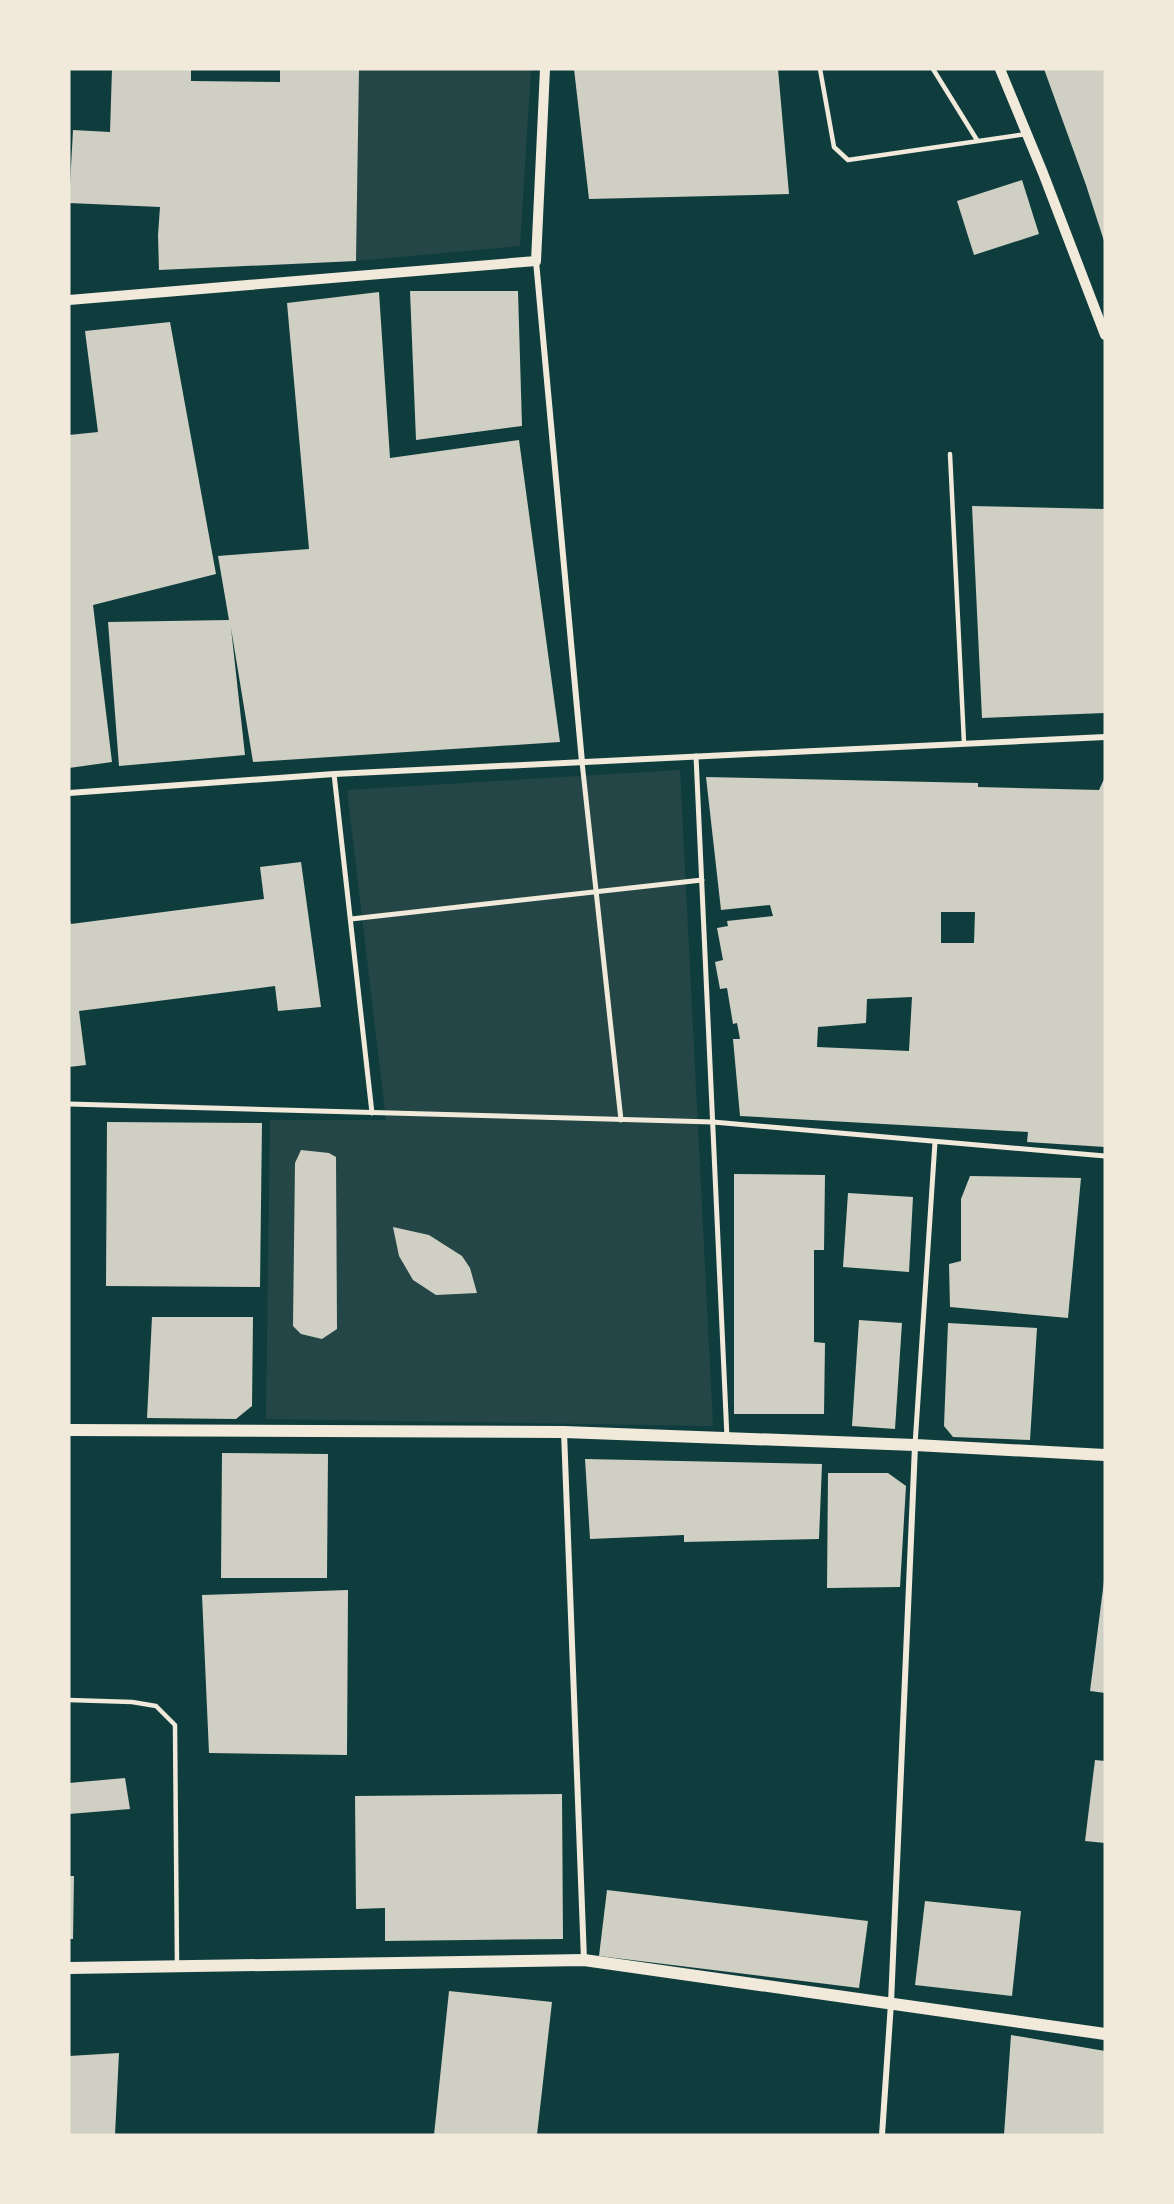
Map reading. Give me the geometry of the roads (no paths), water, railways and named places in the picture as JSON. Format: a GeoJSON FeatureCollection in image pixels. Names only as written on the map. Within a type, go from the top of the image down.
{"type":"FeatureCollection","features":[{"type":"Feature","properties":{"kind":"main road"},"geometry":{"type":"LineString","coordinates":[[69,1430],[564,1432],[915,1445],[1105,1455]]}},
{"type":"Feature","properties":{"kind":"main road"},"geometry":{"type":"LineString","coordinates":[[69,1968],[584,1960],[1105,2034]]}},
{"type":"Feature","properties":{"kind":"street"},"geometry":{"type":"LineString","coordinates":[[545,69],[536,261],[582,762],[621,1120]]}},
{"type":"Feature","properties":{"kind":"street"},"geometry":{"type":"LineString","coordinates":[[1000,69],[1104,329]]}},
{"type":"Feature","properties":{"kind":"street"},"geometry":{"type":"LineString","coordinates":[[69,300],[536,261]]}},
{"type":"Feature","properties":{"kind":"street"},"geometry":{"type":"LineString","coordinates":[[69,793],[334,774],[1105,737]]}},
{"type":"Feature","properties":{"kind":"street"},"geometry":{"type":"LineString","coordinates":[[696,756],[727,1438]]}},
{"type":"Feature","properties":{"kind":"street"},"geometry":{"type":"LineString","coordinates":[[334,774],[372,1113]]}},
{"type":"Feature","properties":{"kind":"street"},"geometry":{"type":"LineString","coordinates":[[351,919],[702,880]]}},
{"type":"Feature","properties":{"kind":"street"},"geometry":{"type":"LineString","coordinates":[[69,1104],[713,1122],[1105,1156]]}},
{"type":"Feature","properties":{"kind":"street"},"geometry":{"type":"LineString","coordinates":[[882,2135],[891,2003],[915,1445],[935,1142]]}},
{"type":"Feature","properties":{"kind":"street"},"geometry":{"type":"LineString","coordinates":[[564,1432],[584,1960]]}},
{"type":"Feature","properties":{"kind":"lane"},"geometry":{"type":"LineString","coordinates":[[820,69],[834,147],[848,160],[1027,134]]}},
{"type":"Feature","properties":{"kind":"lane"},"geometry":{"type":"LineString","coordinates":[[933,69],[977,140]]}},
{"type":"Feature","properties":{"kind":"lane"},"geometry":{"type":"LineString","coordinates":[[950,454],[964,743]]}},
{"type":"Feature","properties":{"kind":"lane"},"geometry":{"type":"LineString","coordinates":[[69,1700],[132,1702],[156,1706],[175,1725],[177,1966]]}}]}
